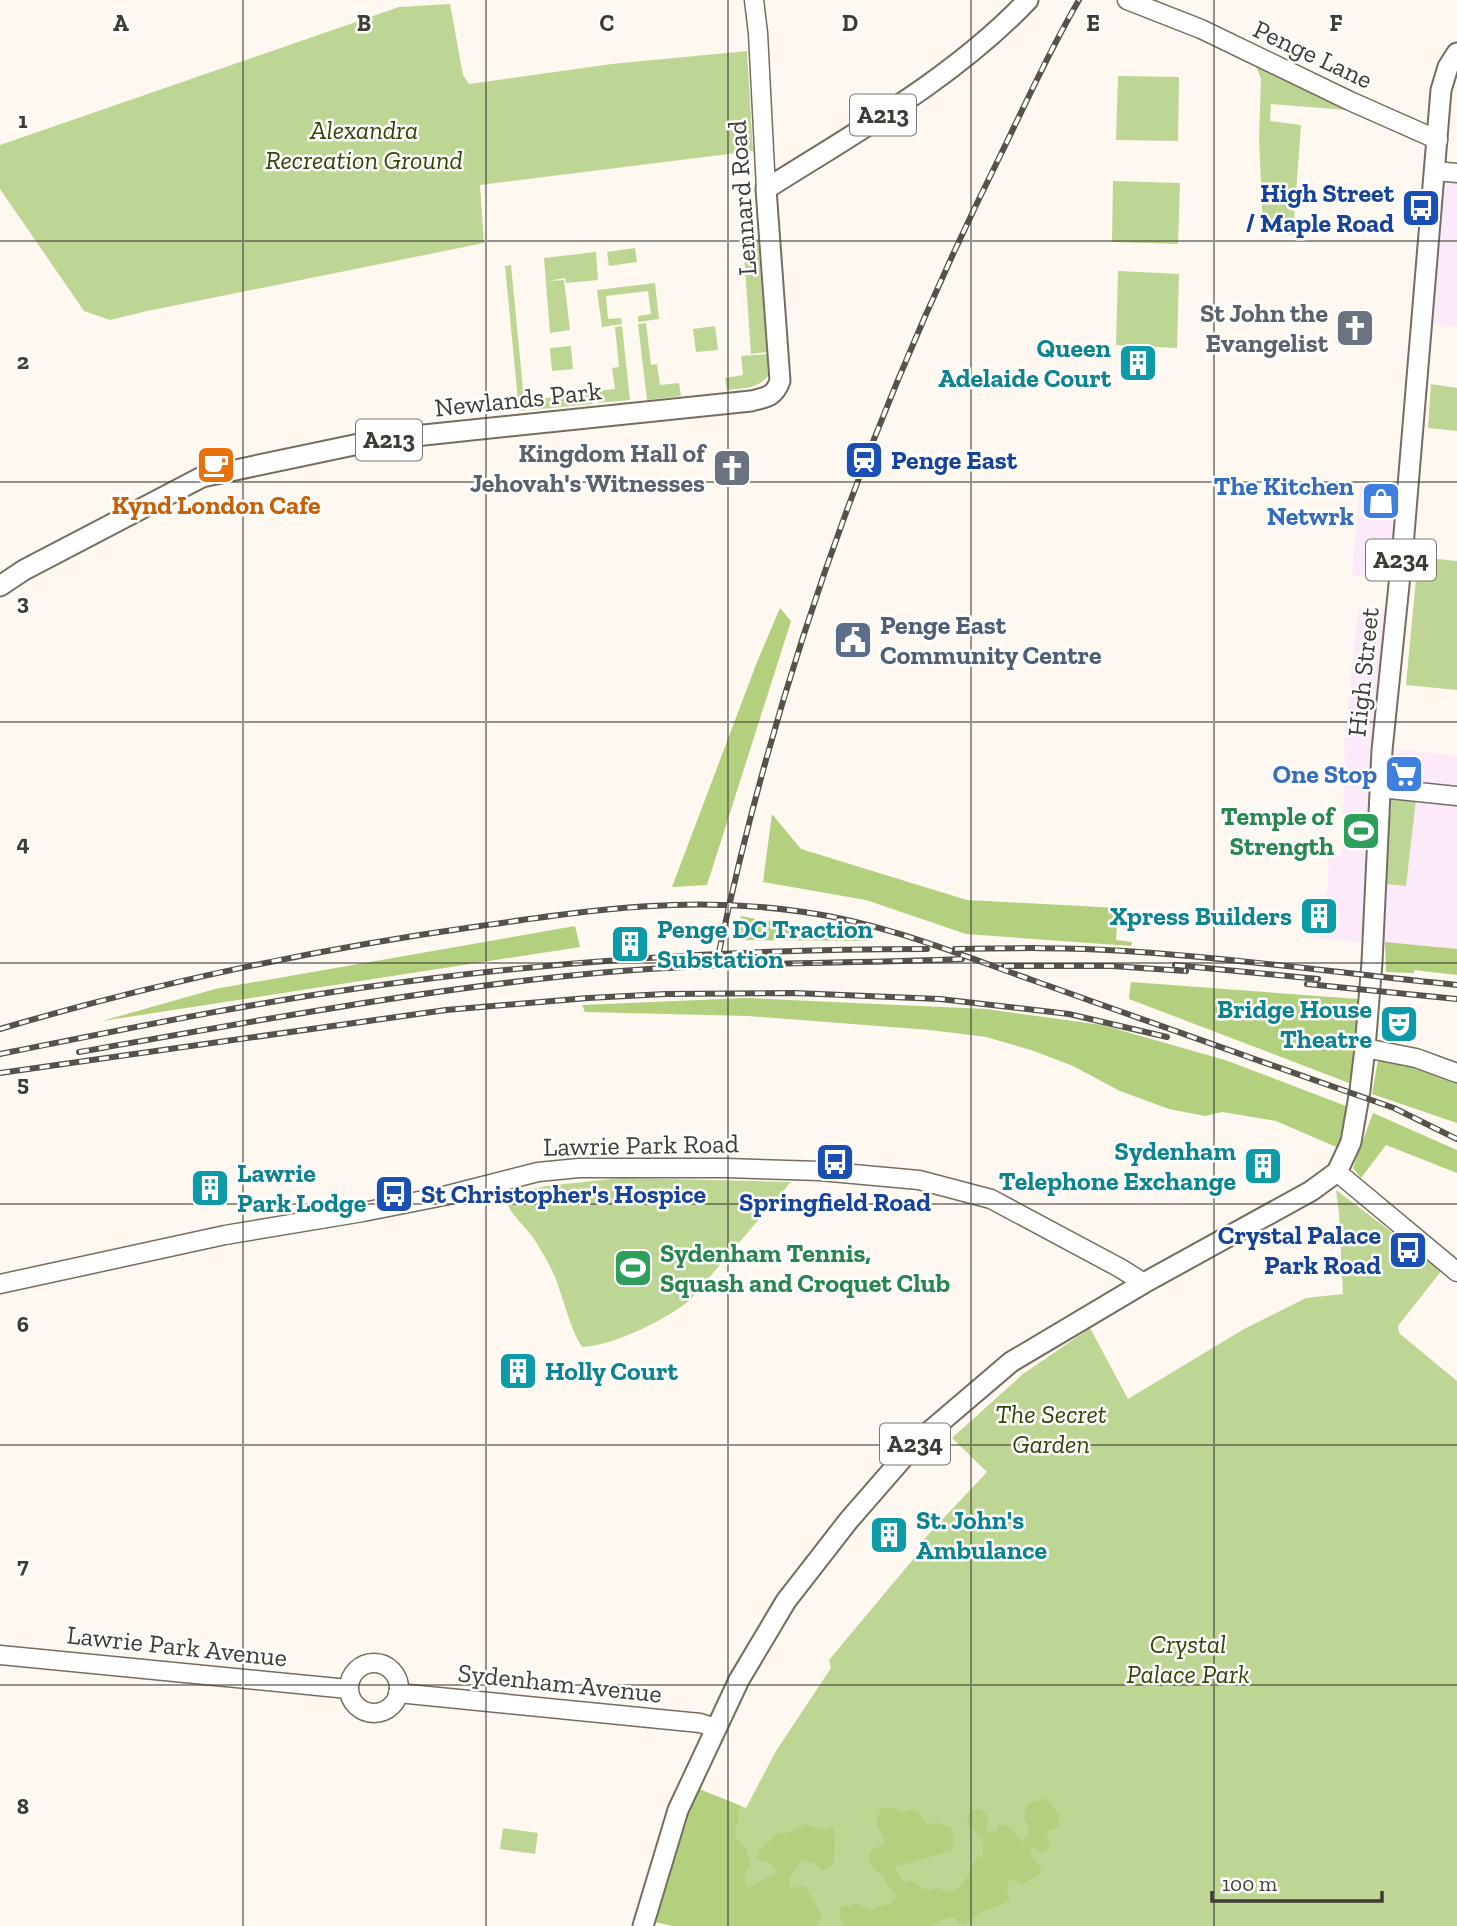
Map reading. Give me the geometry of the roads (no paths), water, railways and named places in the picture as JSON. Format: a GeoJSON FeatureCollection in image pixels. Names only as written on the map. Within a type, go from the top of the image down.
{"type":"FeatureCollection","features":[{"type":"Feature","properties":{"kind":"main road","name":"A213"},"geometry":{"type":"LineString","coordinates":[[766,189],[898,106],[993,33],[1027,0]]}},
{"type":"Feature","properties":{"kind":"main road","name":"High Street"},"geometry":{"type":"LineString","coordinates":[[1337,1172],[1351,1142],[1365,1048],[1373,950],[1380,788],[1438,141],[1444,78],[1457,53]]}},
{"type":"Feature","properties":{"kind":"main road","name":"Lennard Road"},"geometry":{"type":"LineString","coordinates":[[766,189],[780,381],[776,391]]}},
{"type":"Feature","properties":{"kind":"main road","name":"Newlands Park"},"geometry":{"type":"LineString","coordinates":[[0,586],[24,570],[202,477],[354,445],[424,435],[751,401],[776,391]]}},
{"type":"Feature","properties":{"kind":"main road","name":"A234"},"geometry":{"type":"LineString","coordinates":[[643,1926],[678,1810],[738,1680],[786,1601],[849,1520],[916,1443],[1011,1362],[1144,1283],[1311,1191],[1337,1172]]}},
{"type":"Feature","properties":{"kind":"street","name":"Lennard Road"},"geometry":{"type":"LineString","coordinates":[[754,0],[766,189]]}},
{"type":"Feature","properties":{"kind":"street","name":"Penge Lane"},"geometry":{"type":"LineString","coordinates":[[1126,0],[1201,29],[1438,141]]}},
{"type":"Feature","properties":{"kind":"street"},"geometry":{"type":"LineString","coordinates":[[1436,171],[1457,173]]}},
{"type":"Feature","properties":{"kind":"street"},"geometry":{"type":"LineString","coordinates":[[1380,788],[1457,796]]}},
{"type":"Feature","properties":{"kind":"street"},"geometry":{"type":"LineString","coordinates":[[1365,1048],[1416,1058],[1457,1073]]}},
{"type":"Feature","properties":{"kind":"street","name":"Lawrie Park Road"},"geometry":{"type":"LineString","coordinates":[[0,1284],[225,1235],[444,1196],[538,1172],[579,1168],[793,1170],[919,1180],[991,1199],[1144,1283]]}},
{"type":"Feature","properties":{"kind":"street"},"geometry":{"type":"LineString","coordinates":[[1337,1172],[1457,1272]]}},
{"type":"Feature","properties":{"kind":"street","name":"Lawrie Park Avenue"},"geometry":{"type":"LineString","coordinates":[[0,1655],[348,1689]]}},
{"type":"Feature","properties":{"kind":"street"},"geometry":{"type":"LineString","coordinates":[[378,1663],[390,1669],[399,1687],[396,1700],[387,1710],[375,1714],[356,1707],[348,1689],[356,1670],[378,1663]]}},
{"type":"Feature","properties":{"kind":"street","name":"Sydenham Avenue"},"geometry":{"type":"LineString","coordinates":[[398,1693],[687,1722],[716,1728]]}},
{"type":"Feature","properties":{"kind":"railway"},"geometry":{"type":"LineString","coordinates":[[719,952],[743,849],[800,645],[871,446],[954,251],[1038,77],[1079,0]]}},
{"type":"Feature","properties":{"kind":"railway"},"geometry":{"type":"LineString","coordinates":[[0,1029],[119,996],[238,968],[419,935],[602,910],[681,905],[762,907],[833,917],[920,940],[1394,1108],[1457,1139]]}},
{"type":"Feature","properties":{"kind":"railway"},"geometry":{"type":"LineString","coordinates":[[955,949],[1061,948],[1167,954],[1457,985]]}},
{"type":"Feature","properties":{"kind":"railway"},"geometry":{"type":"LineString","coordinates":[[0,1054],[265,1003],[424,979],[567,964],[711,954],[927,949]]}},
{"type":"Feature","properties":{"kind":"railway"},"geometry":{"type":"LineString","coordinates":[[79,1052],[337,1007],[597,973],[688,967],[962,959]]}},
{"type":"Feature","properties":{"kind":"railway"},"geometry":{"type":"LineString","coordinates":[[1175,965],[1318,979]]}},
{"type":"Feature","properties":{"kind":"railway"},"geometry":{"type":"LineString","coordinates":[[1004,966],[1112,966],[1186,971]]}},
{"type":"Feature","properties":{"kind":"railway"},"geometry":{"type":"LineString","coordinates":[[1307,984],[1457,999]]}},
{"type":"Feature","properties":{"kind":"railway"},"geometry":{"type":"LineString","coordinates":[[0,1073],[446,1010],[665,994],[795,993],[940,999],[1069,1014],[1167,1037]]}},
{"type":"Feature","properties":{"kind":"place","name":"High Street / Maple Road"},"geometry":{"type":"Point","coordinates":[1421,208]}},
{"type":"Feature","properties":{"kind":"place","name":"St John the Evangelist"},"geometry":{"type":"Point","coordinates":[1355,328]}},
{"type":"Feature","properties":{"kind":"place","name":"Queen Adelaide Court"},"geometry":{"type":"Point","coordinates":[1138,363]}},
{"type":"Feature","properties":{"kind":"place","name":"Penge East"},"geometry":{"type":"Point","coordinates":[864,460]}},
{"type":"Feature","properties":{"kind":"place","name":"Kynd London Cafe"},"geometry":{"type":"Point","coordinates":[216,465]}},
{"type":"Feature","properties":{"kind":"place","name":"Kingdom Hall of Jehovah's Witnesses"},"geometry":{"type":"Point","coordinates":[732,468]}},
{"type":"Feature","properties":{"kind":"place","name":"The Kitchen Netwrk"},"geometry":{"type":"Point","coordinates":[1381,501]}},
{"type":"Feature","properties":{"kind":"place","name":"Penge East Community Centre"},"geometry":{"type":"Point","coordinates":[853,640]}},
{"type":"Feature","properties":{"kind":"place","name":"One Stop"},"geometry":{"type":"Point","coordinates":[1404,774]}},
{"type":"Feature","properties":{"kind":"place","name":"Temple of Strength"},"geometry":{"type":"Point","coordinates":[1361,831]}},
{"type":"Feature","properties":{"kind":"place","name":"Xpress Builders"},"geometry":{"type":"Point","coordinates":[1319,916]}},
{"type":"Feature","properties":{"kind":"place","name":"Penge DC Traction Substation"},"geometry":{"type":"Point","coordinates":[630,944]}},
{"type":"Feature","properties":{"kind":"place","name":"Bridge House Theatre"},"geometry":{"type":"Point","coordinates":[1399,1024]}},
{"type":"Feature","properties":{"kind":"place","name":"Springfield Road"},"geometry":{"type":"Point","coordinates":[835,1162]}},
{"type":"Feature","properties":{"kind":"place","name":"Sydenham Telephone Exchange"},"geometry":{"type":"Point","coordinates":[1263,1166]}},
{"type":"Feature","properties":{"kind":"place","name":"Lawrie Park Lodge"},"geometry":{"type":"Point","coordinates":[210,1188]}},
{"type":"Feature","properties":{"kind":"place","name":"St Christopher's Hospice"},"geometry":{"type":"Point","coordinates":[394,1194]}},
{"type":"Feature","properties":{"kind":"place","name":"Crystal Palace Park Road"},"geometry":{"type":"Point","coordinates":[1408,1250]}},
{"type":"Feature","properties":{"kind":"place","name":"Sydenham Tennis, Squash and Croquet Club"},"geometry":{"type":"Point","coordinates":[633,1268]}},
{"type":"Feature","properties":{"kind":"place","name":"Holly Court"},"geometry":{"type":"Point","coordinates":[518,1371]}},
{"type":"Feature","properties":{"kind":"place","name":"St. John's Ambulance"},"geometry":{"type":"Point","coordinates":[889,1535]}},
{"type":"Feature","properties":{"kind":"park label","name":"Alexandra Recreation Ground"},"geometry":{"type":"Point","coordinates":[364,145]}},
{"type":"Feature","properties":{"kind":"park label","name":"The Secret Garden"},"geometry":{"type":"Point","coordinates":[1051,1429]}},
{"type":"Feature","properties":{"kind":"park label","name":"Crystal Palace Park"},"geometry":{"type":"Point","coordinates":[1188,1659]}}]}
